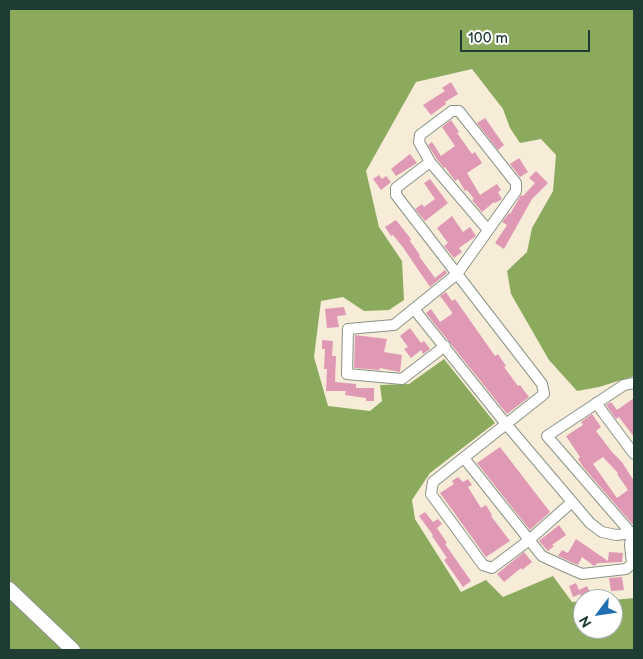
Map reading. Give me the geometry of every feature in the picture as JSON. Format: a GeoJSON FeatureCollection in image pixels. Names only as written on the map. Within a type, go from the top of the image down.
{"type":"FeatureCollection","features":[{"type":"Feature","properties":{"kind":"main road"},"geometry":{"type":"LineString","coordinates":[[9,589],[73,650]]}},
{"type":"Feature","properties":{"kind":"street"},"geometry":{"type":"LineString","coordinates":[[446,346],[402,379],[347,374],[348,329],[394,325],[457,274],[516,191],[516,183],[459,111],[452,111],[420,135],[419,142],[430,162],[488,230]]}},
{"type":"Feature","properties":{"kind":"street"},"geometry":{"type":"LineString","coordinates":[[430,162],[396,188],[396,195],[542,384],[544,394],[433,482],[431,494],[483,565],[492,568],[572,502]]}},
{"type":"Feature","properties":{"kind":"street"},"geometry":{"type":"LineString","coordinates":[[414,309],[446,346],[506,424],[590,523],[602,532],[616,535],[633,534]]}},
{"type":"Feature","properties":{"kind":"street"},"geometry":{"type":"LineString","coordinates":[[633,534],[547,436],[624,385],[634,383]]}},
{"type":"Feature","properties":{"kind":"street"},"geometry":{"type":"LineString","coordinates":[[596,403],[634,454]]}},
{"type":"Feature","properties":{"kind":"street"},"geometry":{"type":"LineString","coordinates":[[464,458],[542,556],[582,574],[626,569],[632,564],[630,546],[633,534]]}},
{"type":"Feature","properties":{"kind":"green space"},"geometry":{"type":"Polygon","coordinates":[[[9,9],[634,9],[634,376],[599,387],[577,391],[549,360],[511,294],[507,271],[527,252],[532,228],[553,191],[556,155],[541,139],[520,143],[510,128],[503,109],[472,69],[416,82],[366,171],[379,227],[402,261],[404,300],[389,310],[364,311],[343,297],[321,301],[314,357],[328,406],[370,411],[382,401],[380,385],[409,384],[444,359],[495,423],[430,473],[412,500],[415,519],[461,592],[486,580],[503,597],[553,576],[573,602],[573,639],[623,639],[623,599],[634,598],[634,650],[9,650],[9,9]]]}},
{"type":"Feature","properties":{"kind":"building"},"geometry":{"type":"Polygon","coordinates":[[[451,82],[458,94],[445,102],[446,104],[431,115],[423,105],[445,91],[442,88],[451,82]]]}},
{"type":"Feature","properties":{"kind":"building"},"geometry":{"type":"Polygon","coordinates":[[[485,118],[504,145],[498,150],[477,123],[485,118]]]}},
{"type":"Feature","properties":{"kind":"building"},"geometry":{"type":"Polygon","coordinates":[[[451,120],[459,132],[457,133],[472,154],[475,152],[482,163],[467,173],[480,195],[497,184],[501,190],[498,192],[502,199],[494,202],[482,212],[472,200],[474,199],[467,190],[465,191],[458,179],[455,181],[428,145],[432,142],[441,156],[455,146],[442,127],[451,120]]]}},
{"type":"Feature","properties":{"kind":"building"},"geometry":{"type":"Polygon","coordinates":[[[410,154],[417,163],[396,176],[391,169],[410,154]]]}},
{"type":"Feature","properties":{"kind":"building"},"geometry":{"type":"Polygon","coordinates":[[[519,158],[528,172],[520,177],[510,164],[519,158]]]}},
{"type":"Feature","properties":{"kind":"building"},"geometry":{"type":"Polygon","coordinates":[[[536,171],[548,183],[532,199],[504,249],[495,243],[507,225],[502,222],[510,214],[521,195],[523,196],[535,183],[529,178],[536,171]]]}},
{"type":"Feature","properties":{"kind":"building"},"geometry":{"type":"Polygon","coordinates":[[[379,175],[382,179],[386,176],[391,182],[381,190],[373,179],[379,175]]]}},
{"type":"Feature","properties":{"kind":"building"},"geometry":{"type":"Polygon","coordinates":[[[430,179],[448,203],[425,221],[415,209],[422,204],[424,207],[435,199],[424,183],[430,179]]]}},
{"type":"Feature","properties":{"kind":"building"},"geometry":{"type":"Polygon","coordinates":[[[452,216],[463,232],[470,227],[476,236],[459,248],[462,252],[454,258],[444,246],[448,243],[437,228],[452,216]]]}},
{"type":"Feature","properties":{"kind":"building"},"geometry":{"type":"Polygon","coordinates":[[[396,220],[411,239],[410,241],[419,256],[435,278],[445,270],[447,273],[430,287],[402,246],[393,235],[391,236],[385,227],[396,220]]]}},
{"type":"Feature","properties":{"kind":"building"},"geometry":{"type":"Polygon","coordinates":[[[446,292],[452,301],[455,299],[495,356],[498,354],[506,366],[504,367],[529,397],[507,414],[426,313],[431,309],[440,322],[452,314],[440,296],[446,292]]]}},
{"type":"Feature","properties":{"kind":"building"},"geometry":{"type":"Polygon","coordinates":[[[344,307],[346,315],[337,316],[339,327],[327,328],[325,309],[344,307]]]}},
{"type":"Feature","properties":{"kind":"building"},"geometry":{"type":"Polygon","coordinates":[[[410,328],[421,343],[424,341],[430,349],[423,354],[421,350],[411,358],[404,349],[408,347],[400,336],[410,328]]]}},
{"type":"Feature","properties":{"kind":"building"},"geometry":{"type":"Polygon","coordinates":[[[355,335],[387,339],[384,352],[402,355],[400,372],[380,368],[379,370],[354,368],[355,335]]]}},
{"type":"Feature","properties":{"kind":"building"},"geometry":{"type":"Polygon","coordinates":[[[322,340],[333,341],[332,356],[336,356],[335,382],[356,384],[356,388],[374,388],[374,401],[366,401],[366,398],[345,395],[346,391],[326,391],[327,369],[324,369],[325,349],[322,349],[322,340]]]}},
{"type":"Feature","properties":{"kind":"building"},"geometry":{"type":"Polygon","coordinates":[[[634,398],[634,437],[619,417],[616,419],[606,405],[611,402],[617,410],[634,398]]]}},
{"type":"Feature","properties":{"kind":"building"},"geometry":{"type":"Polygon","coordinates":[[[592,414],[601,427],[596,431],[622,462],[634,481],[634,526],[584,468],[578,459],[580,457],[566,436],[583,425],[581,422],[592,414]],[[603,457],[593,464],[617,498],[628,490],[618,473],[603,457]]]}},
{"type":"Feature","properties":{"kind":"building"},"geometry":{"type":"Polygon","coordinates":[[[500,447],[550,512],[530,530],[477,463],[500,447]]]}},
{"type":"Feature","properties":{"kind":"building"},"geometry":{"type":"Polygon","coordinates":[[[458,477],[463,482],[468,479],[472,485],[468,487],[481,508],[486,505],[491,516],[510,541],[486,557],[440,493],[454,484],[452,481],[458,477]]]}},
{"type":"Feature","properties":{"kind":"building"},"geometry":{"type":"Polygon","coordinates":[[[425,512],[433,522],[438,519],[442,524],[437,528],[447,543],[445,544],[471,581],[463,587],[444,560],[447,558],[419,516],[425,512]]]}},
{"type":"Feature","properties":{"kind":"building"},"geometry":{"type":"Polygon","coordinates":[[[559,525],[566,535],[552,545],[554,546],[548,551],[539,541],[559,525]]]}},
{"type":"Feature","properties":{"kind":"building"},"geometry":{"type":"Polygon","coordinates":[[[576,539],[608,561],[609,552],[623,553],[622,562],[598,563],[594,566],[582,557],[578,565],[558,556],[562,550],[568,553],[576,539]]]}},
{"type":"Feature","properties":{"kind":"building"},"geometry":{"type":"Polygon","coordinates":[[[524,552],[532,562],[522,570],[521,568],[504,582],[497,574],[524,552]]]}},
{"type":"Feature","properties":{"kind":"building"},"geometry":{"type":"Polygon","coordinates":[[[622,577],[624,590],[611,589],[609,578],[622,577]]]}},
{"type":"Feature","properties":{"kind":"building"},"geometry":{"type":"Polygon","coordinates":[[[576,583],[579,589],[573,589],[573,597],[569,586],[576,583]]]}}]}
